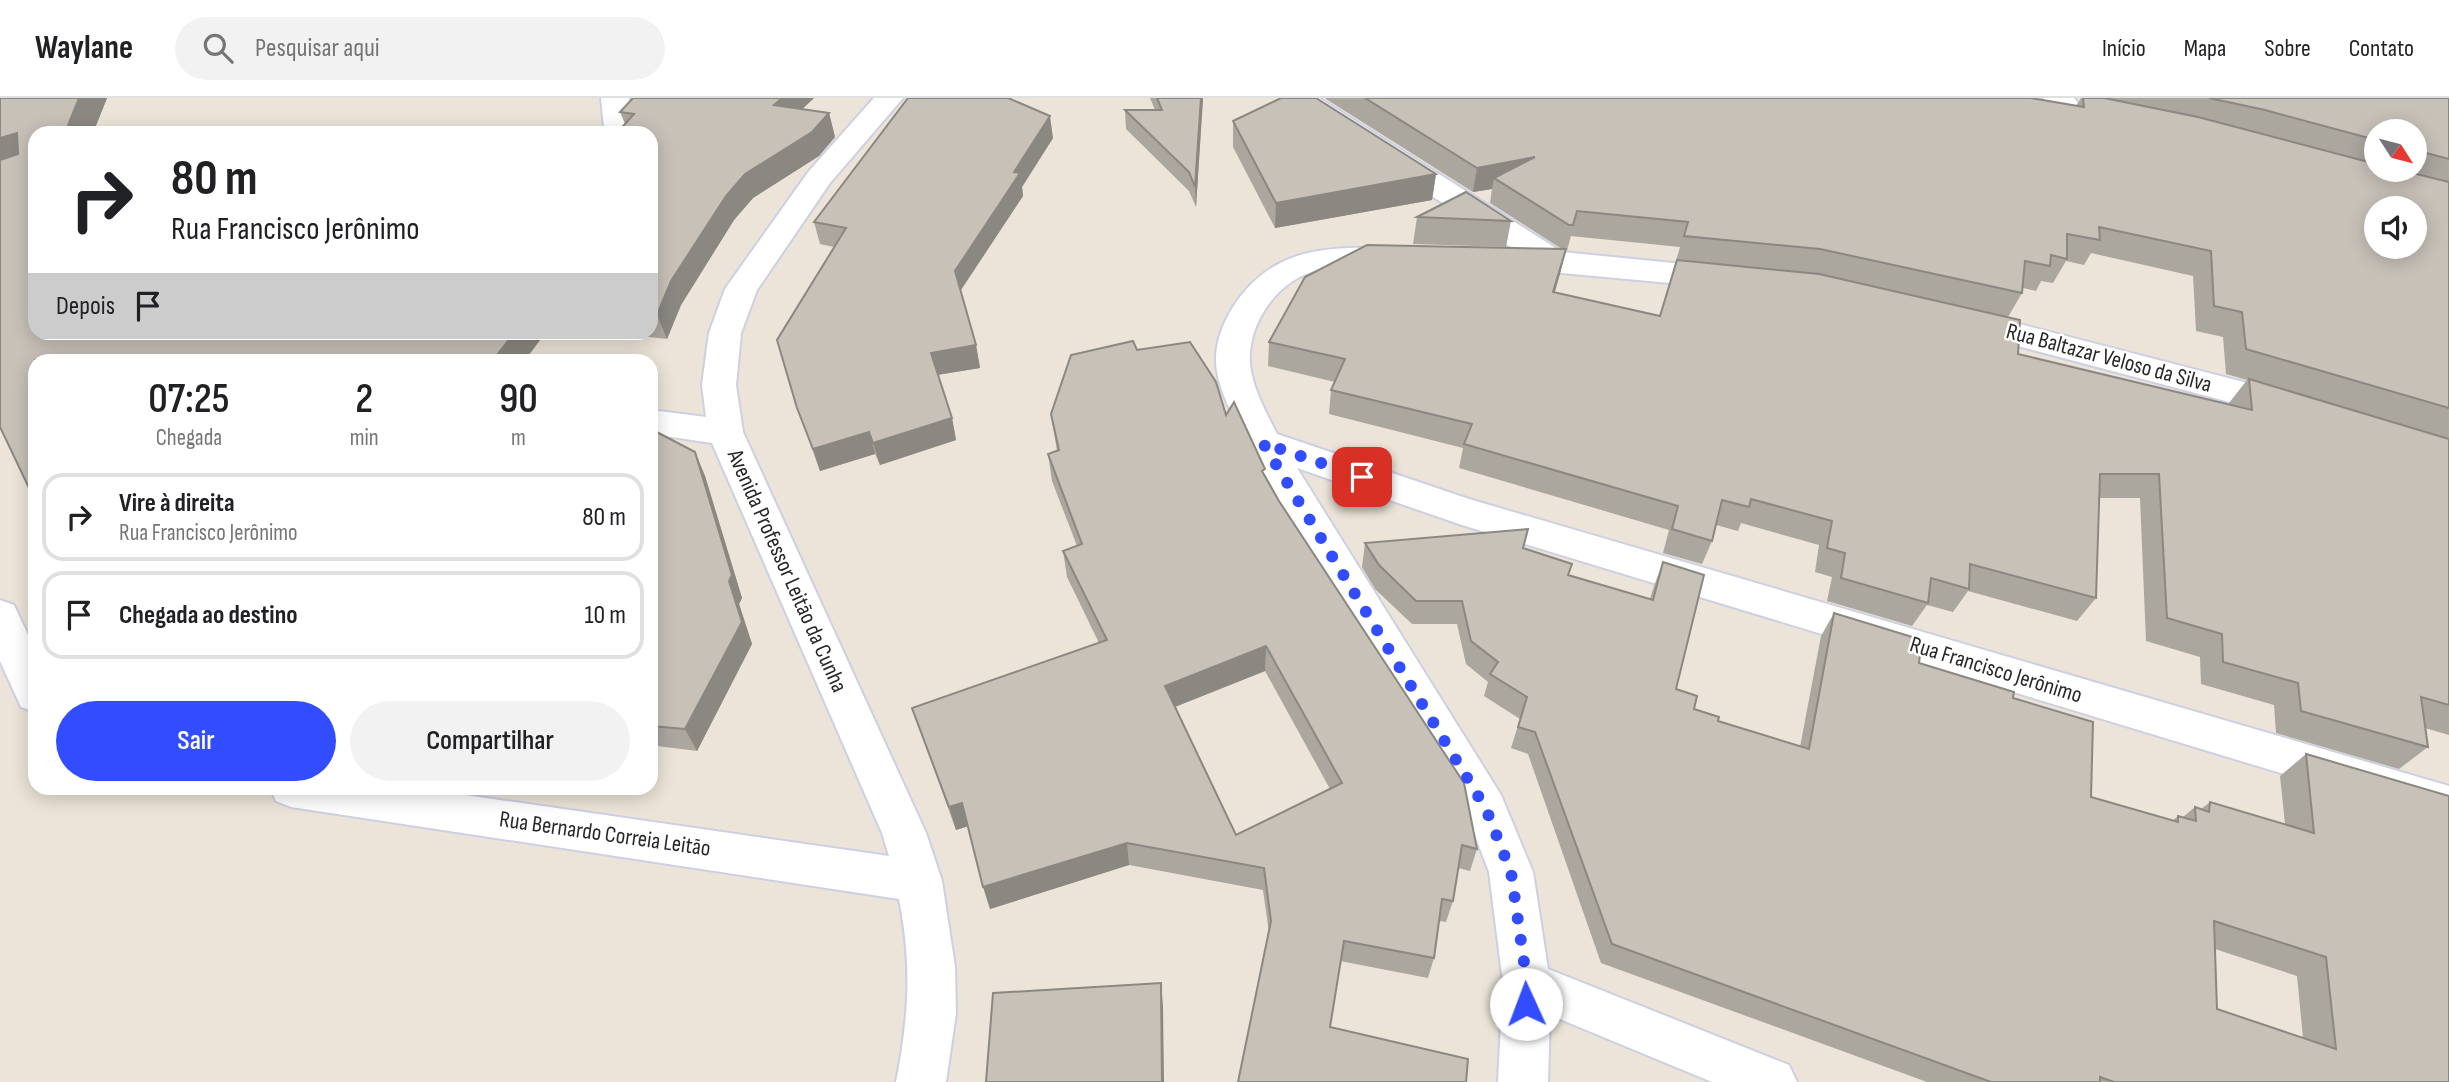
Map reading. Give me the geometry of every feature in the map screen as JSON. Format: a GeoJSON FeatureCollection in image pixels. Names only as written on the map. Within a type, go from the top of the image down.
{"type":"FeatureCollection","features":[{"type":"Feature","properties":{"kind":"street"},"geometry":{"type":"LineString","coordinates":[[615,98],[618,126]]}},
{"type":"Feature","properties":{"kind":"street","name":"Avenida Professor Leitão da Cunha"},"geometry":{"type":"LineString","coordinates":[[889,98],[819,177],[741,289],[725,333],[719,386],[725,432],[904,833],[920,881],[932,952],[932,1014],[921,1082]]}},
{"type":"Feature","properties":{"kind":"street"},"geometry":{"type":"LineString","coordinates":[[1300,98],[1553,261]]}},
{"type":"Feature","properties":{"kind":"street"},"geometry":{"type":"LineString","coordinates":[[1418,258],[1364,257],[1294,267],[1266,286],[1243,318],[1232,353],[1235,378],[1263,443],[1486,809],[1511,872],[1527,983],[1523,1082]]}},
{"type":"Feature","properties":{"kind":"street"},"geometry":{"type":"LineString","coordinates":[[1473,259],[1553,261],[1755,281]]}},
{"type":"Feature","properties":{"kind":"street","name":"Rua Baltazar Veloso da Silva"},"geometry":{"type":"LineString","coordinates":[[1939,315],[2016,332],[2317,414]]}},
{"type":"Feature","properties":{"kind":"street"},"geometry":{"type":"LineString","coordinates":[[658,423],[725,432]]}},
{"type":"Feature","properties":{"kind":"street","name":"Rua Francisco Jerônimo"},"geometry":{"type":"LineString","coordinates":[[1263,443],[1462,511],[2449,805]]}},
{"type":"Feature","properties":{"kind":"street"},"geometry":{"type":"LineString","coordinates":[[0,616],[28,679]]}},
{"type":"Feature","properties":{"kind":"street","name":"Rua Bernardo Correia Leitão"},"geometry":{"type":"LineString","coordinates":[[338,795],[920,881]]}},
{"type":"Feature","properties":{"kind":"street"},"geometry":{"type":"LineString","coordinates":[[1527,983],[1772,1082]]}},
{"type":"Feature","properties":{"kind":"building"},"geometry":{"type":"Polygon","coordinates":[[[0,98],[79,98],[68,126],[28,126],[28,340],[509,340],[498,354],[28,354],[28,486],[0,427],[0,160],[18,154],[17,133],[0,138],[0,98]]]}},
{"type":"Feature","properties":{"kind":"building"},"geometry":{"type":"Polygon","coordinates":[[[633,98],[782,98],[774,105],[829,113],[812,132],[745,174],[726,196],[671,281],[658,313],[658,126],[623,126],[634,114],[620,112],[633,98]]]}},
{"type":"Feature","properties":{"kind":"building"},"geometry":{"type":"Polygon","coordinates":[[[908,98],[1008,98],[1050,116],[1014,172],[1020,173],[955,271],[976,345],[931,353],[952,418],[873,443],[869,432],[813,449],[797,408],[777,340],[846,228],[814,222],[908,98]]]}},
{"type":"Feature","properties":{"kind":"building"},"geometry":{"type":"Polygon","coordinates":[[[1157,98],[1201,98],[1195,187],[1189,172],[1125,110],[1162,110],[1157,98]]]}},
{"type":"Feature","properties":{"kind":"building"},"geometry":{"type":"Polygon","coordinates":[[[1281,98],[1316,98],[1436,174],[1276,203],[1233,121],[1281,98]]]}},
{"type":"Feature","properties":{"kind":"building"},"geometry":{"type":"Polygon","coordinates":[[[1365,98],[2031,98],[2084,107],[2083,98],[2104,98],[2198,117],[2364,161],[2364,182],[2427,182],[2427,177],[2449,182],[2449,408],[2246,349],[2242,312],[2214,306],[2211,251],[2099,227],[2100,240],[2067,234],[2067,259],[2051,255],[2050,266],[2025,261],[2022,293],[1820,249],[1684,236],[1688,222],[1577,211],[1573,225],[1569,225],[1494,178],[1535,157],[1477,168],[1365,98]]]}},
{"type":"Feature","properties":{"kind":"building"},"geometry":{"type":"Polygon","coordinates":[[[2209,98],[2449,98],[2449,159],[2427,153],[2427,119],[2364,119],[2364,137],[2209,98]]]}},
{"type":"Feature","properties":{"kind":"building"},"geometry":{"type":"Polygon","coordinates":[[[1466,192],[1511,221],[1417,217],[1466,192]]]}},
{"type":"Feature","properties":{"kind":"building"},"geometry":{"type":"Polygon","coordinates":[[[1367,245],[1566,249],[1553,292],[1660,316],[1677,260],[1819,274],[2020,320],[2018,354],[2252,410],[2249,379],[2449,439],[2449,705],[2421,697],[2428,747],[2301,711],[2298,683],[2223,662],[2222,634],[2167,618],[2159,474],[2100,474],[2096,598],[1970,564],[1969,589],[1931,578],[1928,603],[1841,578],[1845,553],[1827,548],[1832,521],[1751,499],[1749,507],[1722,500],[1712,541],[1672,529],[1678,506],[1464,444],[1472,424],[1331,390],[1345,359],[1269,342],[1305,277],[1367,245]]]}},
{"type":"Feature","properties":{"kind":"building"},"geometry":{"type":"Polygon","coordinates":[[[1133,341],[1137,350],[1190,342],[1216,382],[1226,415],[1234,402],[1265,469],[1262,471],[1279,501],[1464,783],[1477,849],[1462,845],[1453,901],[1442,899],[1434,958],[1344,941],[1330,1027],[1468,1059],[1466,1082],[1238,1082],[1271,921],[1264,868],[1127,843],[983,887],[962,803],[949,807],[912,708],[1107,640],[1063,551],[1082,544],[1048,454],[1059,450],[1051,414],[1071,355],[1133,341]],[[1266,646],[1165,686],[1236,835],[1342,783],[1266,646]]]}},
{"type":"Feature","properties":{"kind":"building"},"geometry":{"type":"Polygon","coordinates":[[[658,433],[695,452],[732,575],[729,581],[742,622],[685,729],[658,727],[658,433]]]}},
{"type":"Feature","properties":{"kind":"building"},"geometry":{"type":"Polygon","coordinates":[[[1528,529],[1523,548],[1572,564],[1568,575],[1653,600],[1663,562],[1704,575],[1676,689],[1697,696],[1694,709],[1719,717],[1718,721],[1809,749],[1834,613],[1922,640],[1919,663],[2014,692],[2013,698],[2093,722],[2091,797],[2178,822],[2178,816],[2196,821],[2195,807],[2209,812],[2210,802],[2314,833],[2306,754],[2449,796],[2449,1082],[2114,1082],[2100,1077],[2100,1082],[1991,1082],[1612,944],[1535,732],[1518,727],[1527,697],[1490,674],[1498,662],[1471,641],[1462,601],[1416,601],[1379,565],[1365,543],[1528,529]],[[2214,921],[2217,1009],[2336,1049],[2326,957],[2214,921]]]}},
{"type":"Feature","properties":{"kind":"building"},"geometry":{"type":"Polygon","coordinates":[[[1161,983],[1162,1082],[986,1082],[993,993],[1161,983]]]}},
{"type":"Feature","properties":{"kind":"route"},"geometry":{"type":"LineString","coordinates":[[1362,477],[1263,443],[1486,809],[1511,872],[1527,983],[1526,1004]]}}]}
